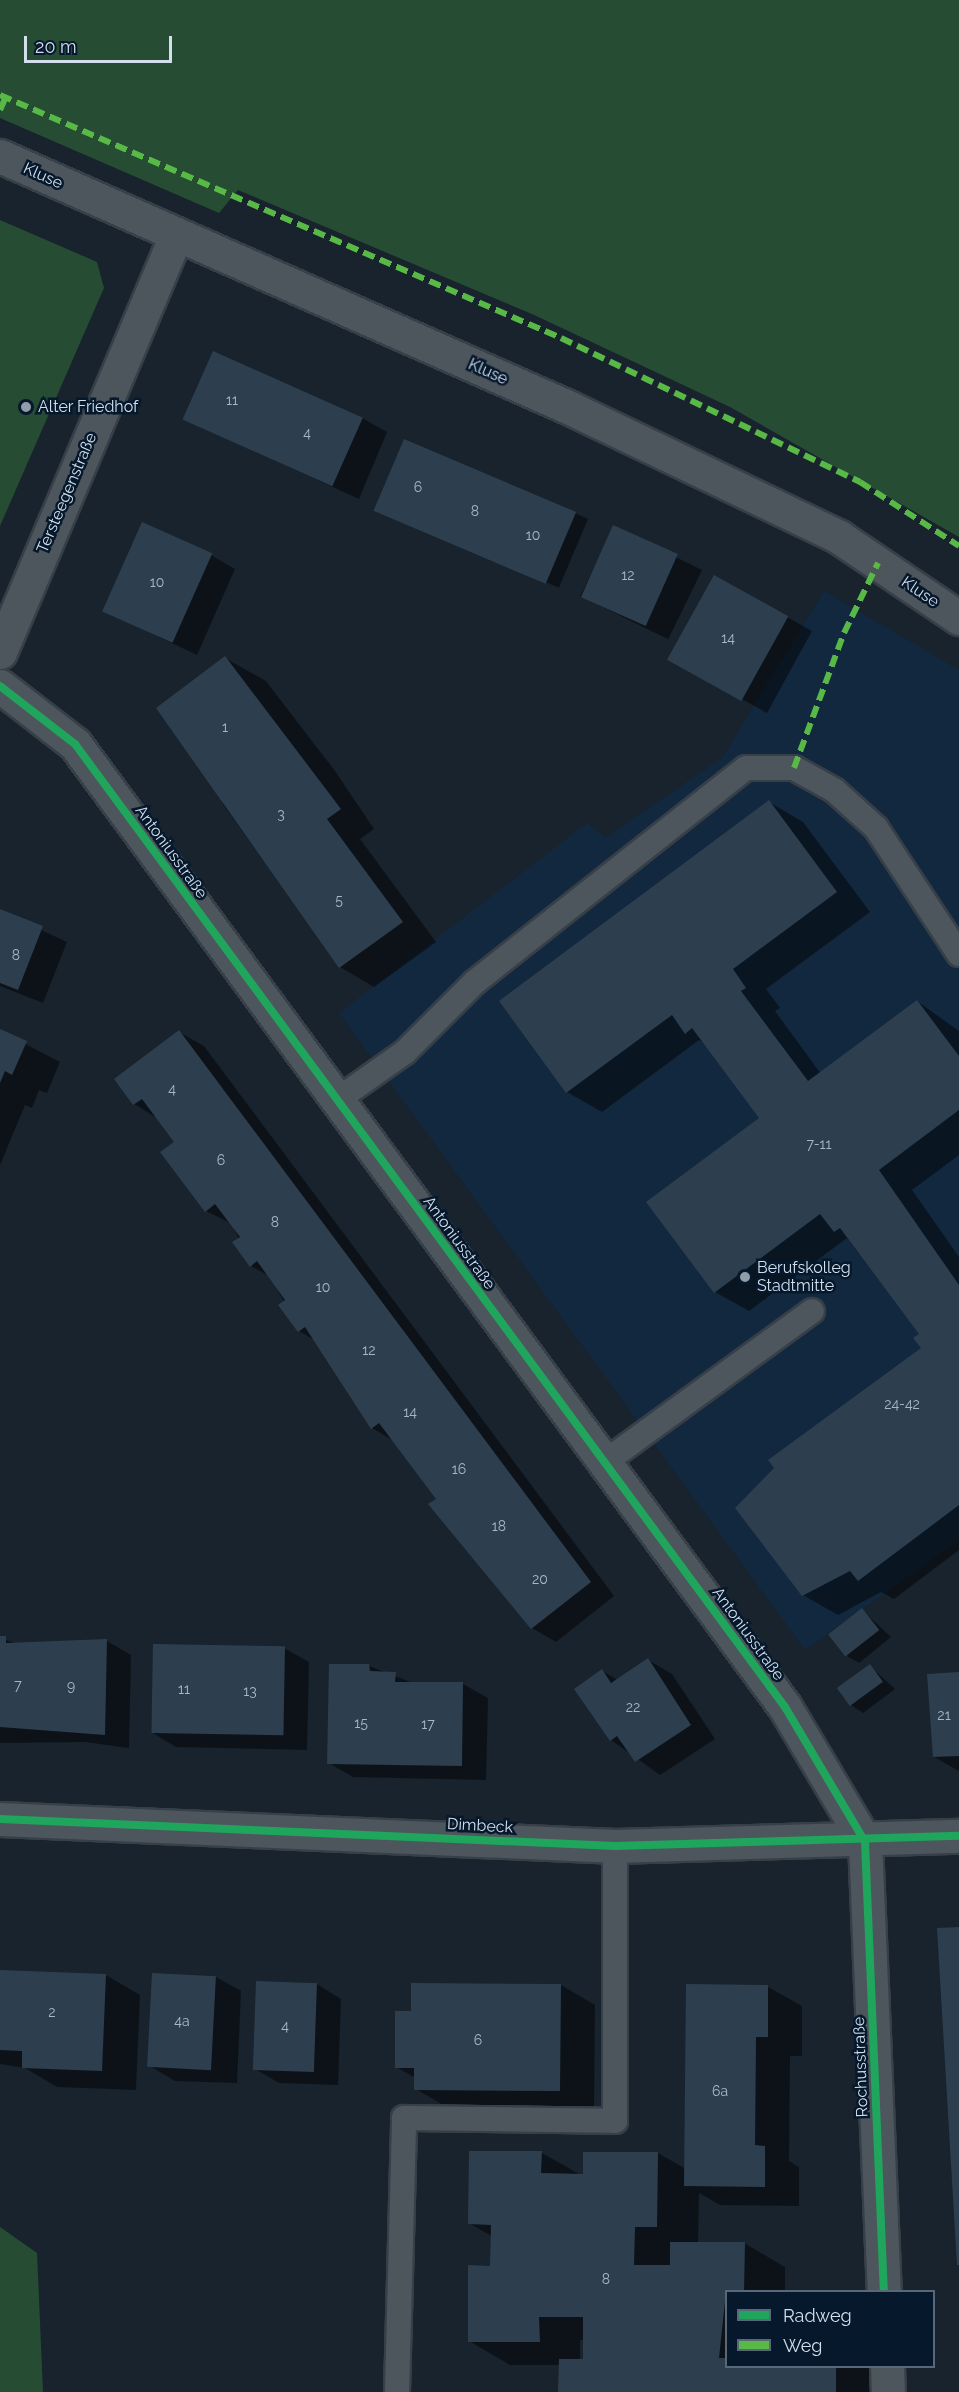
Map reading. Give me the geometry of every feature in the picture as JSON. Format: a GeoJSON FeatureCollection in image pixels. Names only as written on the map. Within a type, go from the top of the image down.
{"type":"FeatureCollection","features":[{"type":"Feature","properties":{"kind":"street","name":"Kluse"},"geometry":{"type":"LineString","coordinates":[[0,156],[568,407],[839,537],[959,618]]}},
{"type":"Feature","properties":{"kind":"street","name":"Tersteegenstraße"},"geometry":{"type":"LineString","coordinates":[[0,652],[176,235]]}},
{"type":"Feature","properties":{"kind":"street","name":"Antoniusstraße"},"geometry":{"type":"LineString","coordinates":[[0,686],[75,744],[785,1707],[865,1842]]}},
{"type":"Feature","properties":{"kind":"street","name":"Dimbeck"},"geometry":{"type":"LineString","coordinates":[[0,1819],[615,1846],[865,1842],[959,1836]]}},
{"type":"Feature","properties":{"kind":"street","name":"Rochusstraße"},"geometry":{"type":"LineString","coordinates":[[865,1842],[884,2290]]}},
{"type":"Feature","properties":{"kind":"street"},"geometry":{"type":"LineString","coordinates":[[887,2368],[888,2392]]}},
{"type":"Feature","properties":{"kind":"lane"},"geometry":{"type":"LineString","coordinates":[[337,1100],[405,1052],[475,982],[746,768],[794,768],[834,790],[876,828],[959,954]]}},
{"type":"Feature","properties":{"kind":"lane"},"geometry":{"type":"LineString","coordinates":[[605,1462],[812,1311]]}},
{"type":"Feature","properties":{"kind":"lane"},"geometry":{"type":"LineString","coordinates":[[398,2392],[404,2118],[615,2121],[615,1846]]}},
{"type":"Feature","properties":{"kind":"shaded area","name":"Berufskolleg Stadtmitte"},"geometry":{"type":"Polygon","coordinates":[[[824,591],[959,670],[959,1540],[805,1650],[339,1013],[587,823],[605,838],[722,758],[824,591]]]}},
{"type":"Feature","properties":{"kind":"green space"},"geometry":{"type":"Polygon","coordinates":[[[0,0],[959,0],[959,537],[730,407],[532,314],[238,190],[219,213],[0,118],[0,0]]]}},
{"type":"Feature","properties":{"kind":"green space","name":"Alter Friedhof"},"geometry":{"type":"Polygon","coordinates":[[[0,220],[97,262],[104,288],[0,526],[0,220]]]}},
{"type":"Feature","properties":{"kind":"green space"},"geometry":{"type":"Polygon","coordinates":[[[0,2227],[37,2253],[43,2392],[0,2392],[0,2227]]]}},
{"type":"Feature","properties":{"kind":"building"},"geometry":{"type":"Polygon","coordinates":[[[213,351],[363,418],[332,486],[182,420],[213,351]]]}},
{"type":"Feature","properties":{"kind":"building"},"geometry":{"type":"Polygon","coordinates":[[[404,439],[576,512],[546,584],[374,511],[404,439]]]}},
{"type":"Feature","properties":{"kind":"building"},"geometry":{"type":"Polygon","coordinates":[[[142,522],[212,553],[172,643],[102,612],[142,522]]]}},
{"type":"Feature","properties":{"kind":"building"},"geometry":{"type":"Polygon","coordinates":[[[613,525],[678,554],[646,626],[581,597],[613,525]]]}},
{"type":"Feature","properties":{"kind":"building"},"geometry":{"type":"Polygon","coordinates":[[[714,575],[788,616],[741,701],[667,660],[714,575]]]}},
{"type":"Feature","properties":{"kind":"building"},"geometry":{"type":"Polygon","coordinates":[[[225,656],[341,809],[327,819],[403,922],[339,968],[156,708],[225,656]]]}},
{"type":"Feature","properties":{"kind":"building"},"geometry":{"type":"Polygon","coordinates":[[[769,800],[837,892],[733,969],[746,988],[741,991],[808,1081],[917,1000],[959,1056],[959,1110],[879,1170],[959,1285],[959,1505],[858,1581],[850,1571],[802,1596],[735,1508],[774,1468],[768,1460],[921,1348],[913,1338],[919,1334],[840,1228],[834,1232],[820,1214],[714,1293],[646,1202],[759,1118],[692,1028],[685,1034],[672,1015],[566,1093],[499,1001],[769,800]]]}},
{"type":"Feature","properties":{"kind":"building"},"geometry":{"type":"Polygon","coordinates":[[[0,909],[43,926],[18,990],[0,983],[0,909]]]}},
{"type":"Feature","properties":{"kind":"building"},"geometry":{"type":"Polygon","coordinates":[[[0,1029],[27,1041],[12,1075],[5,1071],[0,1083],[0,1029]]]}},
{"type":"Feature","properties":{"kind":"building"},"geometry":{"type":"Polygon","coordinates":[[[179,1030],[591,1582],[531,1629],[428,1504],[436,1499],[379,1423],[371,1429],[305,1327],[298,1332],[278,1305],[285,1300],[257,1261],[250,1267],[232,1242],[240,1237],[215,1204],[205,1212],[160,1152],[174,1142],[142,1099],[133,1105],[114,1079],[179,1030]]]}},
{"type":"Feature","properties":{"kind":"building"},"geometry":{"type":"Polygon","coordinates":[[[862,1608],[879,1630],[845,1657],[828,1634],[862,1608]]]}},
{"type":"Feature","properties":{"kind":"building"},"geometry":{"type":"Polygon","coordinates":[[[0,1636],[6,1636],[6,1643],[107,1639],[105,1735],[0,1727],[0,1636]]]}},
{"type":"Feature","properties":{"kind":"building"},"geometry":{"type":"Polygon","coordinates":[[[153,1644],[285,1646],[283,1735],[151,1733],[153,1644]]]}},
{"type":"Feature","properties":{"kind":"building"},"geometry":{"type":"Polygon","coordinates":[[[648,1658],[691,1725],[635,1762],[617,1736],[610,1741],[574,1689],[602,1669],[611,1683],[648,1658]]]}},
{"type":"Feature","properties":{"kind":"building"},"geometry":{"type":"Polygon","coordinates":[[[329,1664],[369,1664],[370,1671],[396,1672],[395,1682],[463,1682],[462,1766],[327,1764],[329,1664]]]}},
{"type":"Feature","properties":{"kind":"building"},"geometry":{"type":"Polygon","coordinates":[[[870,1664],[883,1682],[850,1706],[837,1688],[870,1664]]]}},
{"type":"Feature","properties":{"kind":"building"},"geometry":{"type":"Polygon","coordinates":[[[959,1672],[959,1756],[933,1757],[927,1674],[959,1672]]]}},
{"type":"Feature","properties":{"kind":"building"},"geometry":{"type":"Polygon","coordinates":[[[959,1927],[959,2265],[957,2265],[937,1928],[959,1927]]]}},
{"type":"Feature","properties":{"kind":"building"},"geometry":{"type":"Polygon","coordinates":[[[0,1970],[106,1974],[102,2071],[22,2068],[22,2051],[0,2050],[0,1970]]]}},
{"type":"Feature","properties":{"kind":"building"},"geometry":{"type":"Polygon","coordinates":[[[152,1973],[216,1976],[211,2070],[147,2067],[152,1973]]]}},
{"type":"Feature","properties":{"kind":"building"},"geometry":{"type":"Polygon","coordinates":[[[256,1981],[317,1983],[314,2072],[253,2070],[256,1981]]]}},
{"type":"Feature","properties":{"kind":"building"},"geometry":{"type":"Polygon","coordinates":[[[411,1983],[561,1984],[560,2091],[414,2090],[414,2068],[395,2068],[395,2011],[411,2011],[411,1983]]]}},
{"type":"Feature","properties":{"kind":"building"},"geometry":{"type":"Polygon","coordinates":[[[686,1984],[768,1985],[768,2037],[756,2037],[755,2145],[765,2146],[765,2187],[684,2186],[686,1984]]]}},
{"type":"Feature","properties":{"kind":"building"},"geometry":{"type":"Polygon","coordinates":[[[469,2151],[542,2151],[541,2173],[583,2174],[583,2152],[658,2152],[657,2227],[635,2227],[634,2265],[670,2265],[670,2242],[745,2242],[744,2290],[725,2290],[719,2358],[725,2358],[725,2368],[836,2368],[836,2392],[558,2392],[559,2359],[583,2359],[583,2317],[539,2317],[540,2342],[468,2342],[468,2265],[490,2266],[491,2225],[468,2224],[469,2151]]]}},
{"type":"Feature","properties":{"kind":"marked path"},"geometry":{"type":"LineString","coordinates":[[0,95],[561,338],[860,482],[959,546]]}},
{"type":"Feature","properties":{"kind":"marked path"},"geometry":{"type":"LineString","coordinates":[[0,110],[5,99]]}},
{"type":"Feature","properties":{"kind":"marked path"},"geometry":{"type":"LineString","coordinates":[[794,768],[844,633],[878,563]]}},
{"type":"Feature","properties":{"kind":"cycle path"},"geometry":{"type":"LineString","coordinates":[[0,686],[75,744],[785,1707],[865,1842],[884,2290]]}},
{"type":"Feature","properties":{"kind":"cycle path"},"geometry":{"type":"LineString","coordinates":[[0,1819],[615,1846],[959,1836]]}},
{"type":"Feature","properties":{"kind":"place","name":"Alter Friedhof"},"geometry":{"type":"Point","coordinates":[26,407]}},
{"type":"Feature","properties":{"kind":"place","name":"Berufskolleg Stadtmitte"},"geometry":{"type":"Point","coordinates":[745,1277]}}]}
